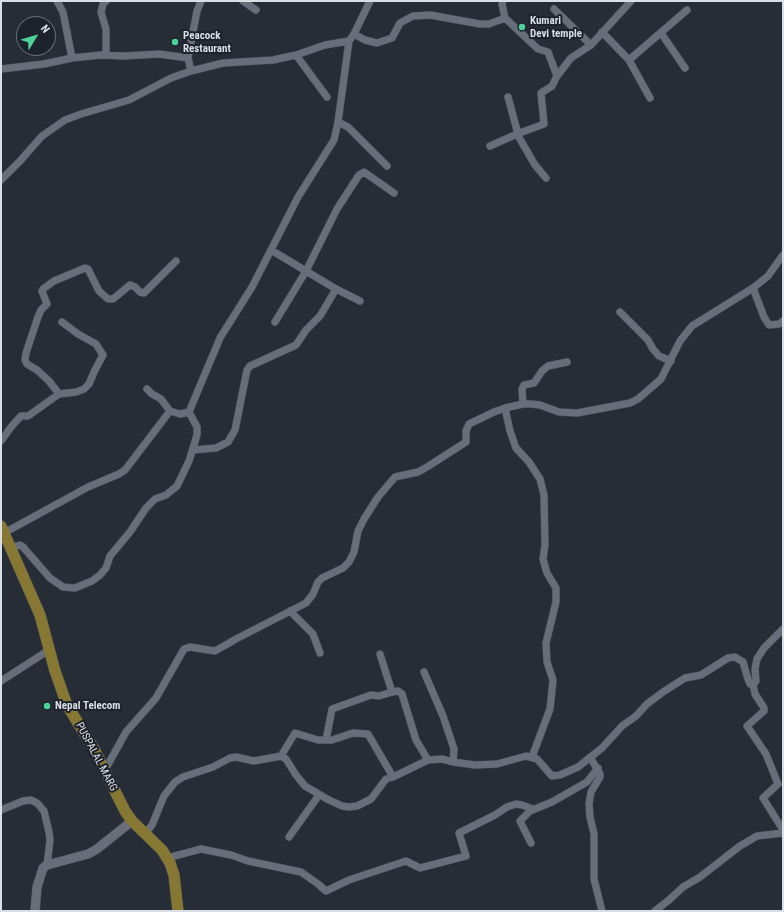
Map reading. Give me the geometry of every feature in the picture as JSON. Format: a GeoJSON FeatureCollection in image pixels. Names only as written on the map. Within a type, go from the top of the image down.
{"type":"FeatureCollection","features":[{"type":"Feature","properties":{"kind":"main road","name":"PUSPALAL MARG"},"geometry":{"type":"LineString","coordinates":[[3,530],[40,615],[55,671],[67,705],[94,749],[114,790],[132,821],[162,850],[170,863],[174,875],[178,911]]}},
{"type":"Feature","properties":{"kind":"street"},"geometry":{"type":"LineString","coordinates":[[57,1],[63,12],[72,58]]}},
{"type":"Feature","properties":{"kind":"street"},"geometry":{"type":"LineString","coordinates":[[106,1],[103,4],[101,12],[106,29],[106,55]]}},
{"type":"Feature","properties":{"kind":"street"},"geometry":{"type":"LineString","coordinates":[[191,71],[188,58],[197,11],[201,1]]}},
{"type":"Feature","properties":{"kind":"street"},"geometry":{"type":"LineString","coordinates":[[243,1],[256,10]]}},
{"type":"Feature","properties":{"kind":"street"},"geometry":{"type":"LineString","coordinates":[[189,412],[220,338],[252,287],[298,197],[334,140],[338,122],[349,41],[370,1]]}},
{"type":"Feature","properties":{"kind":"street"},"geometry":{"type":"LineString","coordinates":[[503,1],[502,4],[505,18],[538,49],[548,52],[557,76]]}},
{"type":"Feature","properties":{"kind":"street"},"geometry":{"type":"LineString","coordinates":[[490,146],[544,124],[541,93],[552,86],[557,76],[570,58],[591,45],[631,1]]}},
{"type":"Feature","properties":{"kind":"street"},"geometry":{"type":"LineString","coordinates":[[554,9],[591,45]]}},
{"type":"Feature","properties":{"kind":"street"},"geometry":{"type":"LineString","coordinates":[[629,60],[687,10]]}},
{"type":"Feature","properties":{"kind":"street"},"geometry":{"type":"LineString","coordinates":[[354,34],[365,40],[377,43],[392,38],[400,24],[413,16],[430,15],[480,24],[489,24],[505,18]]}},
{"type":"Feature","properties":{"kind":"street"},"geometry":{"type":"LineString","coordinates":[[602,32],[629,60],[650,98]]}},
{"type":"Feature","properties":{"kind":"street"},"geometry":{"type":"LineString","coordinates":[[661,33],[686,68]]}},
{"type":"Feature","properties":{"kind":"street"},"geometry":{"type":"LineString","coordinates":[[1,180],[42,136],[66,120],[129,100],[171,78],[222,63],[273,60],[296,55],[325,44],[349,41]]}},
{"type":"Feature","properties":{"kind":"street"},"geometry":{"type":"LineString","coordinates":[[1,69],[44,64],[72,58],[106,55],[124,56],[159,54],[188,58]]}},
{"type":"Feature","properties":{"kind":"street"},"geometry":{"type":"LineString","coordinates":[[296,55],[326,97]]}},
{"type":"Feature","properties":{"kind":"street"},"geometry":{"type":"LineString","coordinates":[[508,97],[518,134],[535,166],[546,178]]}},
{"type":"Feature","properties":{"kind":"street"},"geometry":{"type":"LineString","coordinates":[[338,122],[348,127],[387,166]]}},
{"type":"Feature","properties":{"kind":"street"},"geometry":{"type":"LineString","coordinates":[[275,322],[306,271],[338,208],[359,175],[364,172],[394,193]]}},
{"type":"Feature","properties":{"kind":"street"},"geometry":{"type":"LineString","coordinates":[[271,250],[336,289],[360,301]]}},
{"type":"Feature","properties":{"kind":"street"},"geometry":{"type":"LineString","coordinates":[[105,770],[126,732],[156,698],[184,650],[194,647],[215,651],[306,603],[313,594],[318,582],[322,578],[343,568],[348,562],[354,552],[358,531],[364,519],[378,497],[395,478],[418,472],[427,467],[466,442],[466,431],[469,424],[505,408],[523,404],[540,405],[559,412],[577,413],[630,403],[638,400],[662,379],[680,341],[692,326],[753,288],[768,276],[783,255]]}},
{"type":"Feature","properties":{"kind":"street"},"geometry":{"type":"LineString","coordinates":[[59,394],[37,370],[27,364],[26,360],[26,352],[38,317],[41,310],[48,304],[42,291],[43,289],[54,281],[85,268],[88,269],[99,291],[108,299],[113,299],[130,285],[144,293],[176,261]]}},
{"type":"Feature","properties":{"kind":"street"},"geometry":{"type":"LineString","coordinates":[[753,288],[764,317],[769,325],[779,324],[783,321]]}},
{"type":"Feature","properties":{"kind":"street"},"geometry":{"type":"LineString","coordinates":[[193,450],[216,448],[228,442],[235,430],[247,370],[250,366],[296,345],[306,330],[320,316],[336,289]]}},
{"type":"Feature","properties":{"kind":"street"},"geometry":{"type":"LineString","coordinates":[[620,312],[648,340],[659,356],[671,361]]}},
{"type":"Feature","properties":{"kind":"street"},"geometry":{"type":"LineString","coordinates":[[1,441],[21,416],[28,416],[59,394],[76,392],[84,389],[90,384],[98,362],[103,355],[96,344],[78,334],[62,322]]}},
{"type":"Feature","properties":{"kind":"street"},"geometry":{"type":"LineString","coordinates":[[523,404],[522,389],[524,385],[534,383],[542,370],[548,366],[567,362]]}},
{"type":"Feature","properties":{"kind":"street"},"geometry":{"type":"LineString","coordinates":[[147,389],[161,399],[170,411],[180,414],[189,412]]}},
{"type":"Feature","properties":{"kind":"street"},"geometry":{"type":"LineString","coordinates":[[505,408],[510,431],[516,448],[529,462],[540,479],[544,495],[545,545],[542,559],[547,573],[556,588],[556,602],[546,643],[547,662],[553,680],[550,709],[532,757]]}},
{"type":"Feature","properties":{"kind":"street"},"geometry":{"type":"LineString","coordinates":[[3,530],[88,487],[119,474],[124,470],[170,411]]}},
{"type":"Feature","properties":{"kind":"street"},"geometry":{"type":"LineString","coordinates":[[10,549],[20,545],[24,547],[50,578],[63,587],[75,588],[92,581],[100,575],[106,568],[110,556],[130,532],[146,508],[155,499],[166,495],[177,486],[193,450],[197,435],[197,427],[189,412]]}},
{"type":"Feature","properties":{"kind":"street"},"geometry":{"type":"LineString","coordinates":[[290,611],[313,634],[320,653]]}},
{"type":"Feature","properties":{"kind":"street"},"geometry":{"type":"LineString","coordinates":[[753,685],[756,681],[755,670],[757,659],[764,648],[783,628]]}},
{"type":"Feature","properties":{"kind":"street"},"geometry":{"type":"LineString","coordinates":[[1,681],[50,650]]}},
{"type":"Feature","properties":{"kind":"street"},"geometry":{"type":"LineString","coordinates":[[380,654],[392,692]]}},
{"type":"Feature","properties":{"kind":"street"},"geometry":{"type":"LineString","coordinates":[[145,834],[152,825],[164,796],[175,782],[183,777],[213,767],[230,758],[254,761],[281,756],[286,759],[305,786],[319,795],[342,806],[349,807],[357,806],[371,799],[386,779],[428,760],[442,759],[453,762],[497,764],[526,756],[537,759],[552,776],[560,775],[578,767],[602,748],[622,726],[636,716],[647,704],[663,692],[685,678],[701,675],[728,658],[735,657],[743,662],[750,684],[753,685],[755,694],[764,708],[764,711],[747,726],[766,754],[778,784],[763,798],[783,831],[757,836],[740,846],[700,877],[683,887],[670,900],[655,911]]}},
{"type":"Feature","properties":{"kind":"street"},"geometry":{"type":"LineString","coordinates":[[424,672],[443,716],[454,749],[453,762]]}},
{"type":"Feature","properties":{"kind":"street"},"geometry":{"type":"LineString","coordinates":[[326,740],[332,708],[371,695],[379,696],[398,691],[402,694],[416,740],[428,760]]}},
{"type":"Feature","properties":{"kind":"street"},"geometry":{"type":"LineString","coordinates":[[281,756],[295,733],[318,740],[332,740],[353,733],[368,734],[393,777]]}},
{"type":"Feature","properties":{"kind":"street"},"geometry":{"type":"LineString","coordinates":[[590,757],[598,768],[600,774],[600,777],[591,792],[589,804],[594,834],[594,879],[602,911]]}},
{"type":"Feature","properties":{"kind":"street"},"geometry":{"type":"LineString","coordinates":[[531,843],[520,821],[533,809],[552,802],[587,782],[598,768]]}},
{"type":"Feature","properties":{"kind":"street"},"geometry":{"type":"LineString","coordinates":[[289,837],[319,795]]}},
{"type":"Feature","properties":{"kind":"street"},"geometry":{"type":"LineString","coordinates":[[1,810],[23,801],[31,800],[37,803],[44,811],[50,840],[47,865]]}},
{"type":"Feature","properties":{"kind":"street"},"geometry":{"type":"LineString","coordinates":[[167,858],[201,849],[231,855],[248,861],[301,872],[326,891],[349,880],[406,861],[420,868],[466,856],[458,833],[491,817],[507,807],[516,804],[522,804],[533,809]]}},
{"type":"Feature","properties":{"kind":"street"},"geometry":{"type":"LineString","coordinates":[[35,911],[37,887],[43,868],[47,865],[88,854],[97,849],[132,821]]}},
{"type":"Feature","properties":{"kind":"place","name":"Kumari Devi temple"},"geometry":{"type":"Point","coordinates":[522,27]}},
{"type":"Feature","properties":{"kind":"place","name":"Peacock Restaurant"},"geometry":{"type":"Point","coordinates":[175,42]}},
{"type":"Feature","properties":{"kind":"place","name":"Nepal Telecom"},"geometry":{"type":"Point","coordinates":[47,706]}}]}
